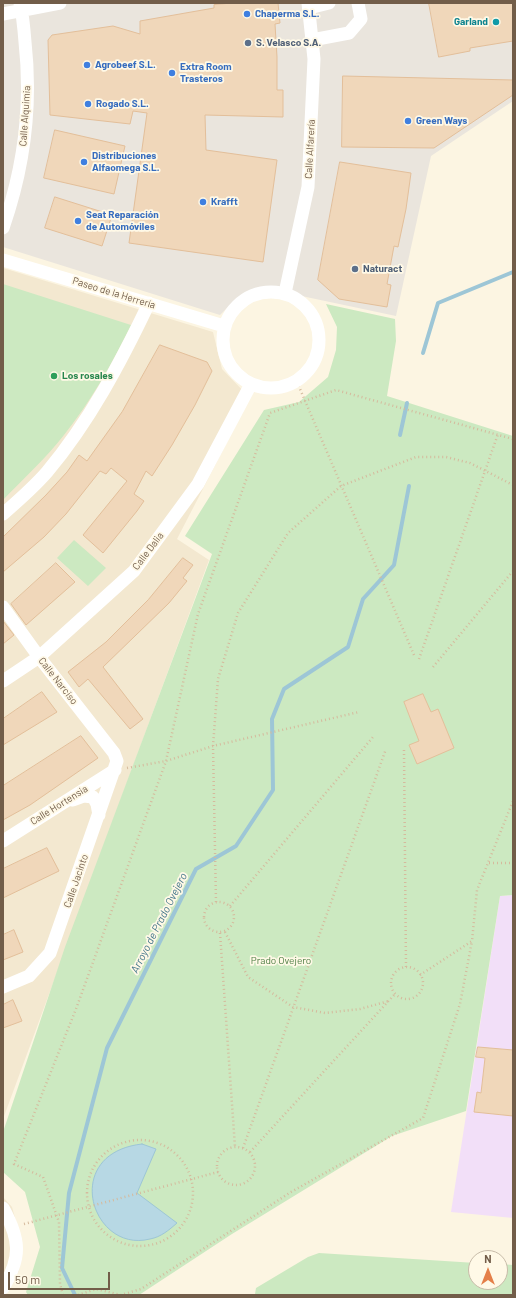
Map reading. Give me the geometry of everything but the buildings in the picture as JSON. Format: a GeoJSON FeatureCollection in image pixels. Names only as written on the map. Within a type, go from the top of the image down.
{"type":"FeatureCollection","features":[{"type":"Feature","properties":{"kind":"street"},"geometry":{"type":"LineString","coordinates":[[3,14],[21,6],[60,3]]}},
{"type":"Feature","properties":{"kind":"street"},"geometry":{"type":"LineString","coordinates":[[308,6],[329,3]]}},
{"type":"Feature","properties":{"kind":"street"},"geometry":{"type":"LineString","coordinates":[[312,40],[349,33],[361,19],[358,3]]}},
{"type":"Feature","properties":{"kind":"street","name":"Calle Alquimia"},"geometry":{"type":"LineString","coordinates":[[3,228],[14,197],[26,135],[28,72],[21,6]]}},
{"type":"Feature","properties":{"kind":"street","name":"Calle Alfarería"},"geometry":{"type":"LineString","coordinates":[[285,293],[308,187],[314,58],[308,6]]}},
{"type":"Feature","properties":{"kind":"street","name":"Paseo de la Herrería"},"geometry":{"type":"LineString","coordinates":[[3,260],[224,326]]}},
{"type":"Feature","properties":{"kind":"street"},"geometry":{"type":"LineString","coordinates":[[270,291],[285,293],[298,299],[308,308],[316,320],[320,334],[320,348],[308,373],[297,382],[282,388],[266,389],[251,384],[233,370],[223,349],[222,337],[224,326],[231,312],[242,301],[255,294],[270,291]]}},
{"type":"Feature","properties":{"kind":"street"},"geometry":{"type":"LineString","coordinates":[[3,514],[46,472],[72,438],[110,379],[129,345],[149,303]]}},
{"type":"Feature","properties":{"kind":"street","name":"Calle Dalia"},"geometry":{"type":"LineString","coordinates":[[3,681],[39,657],[134,571],[198,484],[251,384]]}},
{"type":"Feature","properties":{"kind":"street","name":"Calle Narciso"},"geometry":{"type":"LineString","coordinates":[[3,607],[39,657],[114,753]]}},
{"type":"Feature","properties":{"kind":"street","name":"Calle Jacinto"},"geometry":{"type":"LineString","coordinates":[[3,987],[29,976],[50,953],[115,770],[117,760],[114,753]]}},
{"type":"Feature","properties":{"kind":"street","name":"Calle Hortensia"},"geometry":{"type":"LineString","coordinates":[[3,841],[115,770]]}},
{"type":"Feature","properties":{"kind":"street"},"geometry":{"type":"LineString","coordinates":[[60,805],[79,797],[89,796],[96,801],[99,815]]}},
{"type":"Feature","properties":{"kind":"street"},"geometry":{"type":"LineString","coordinates":[[3,1208],[14,1227],[17,1250],[12,1273],[3,1288]]}},
{"type":"Feature","properties":{"kind":"path"},"geometry":{"type":"LineString","coordinates":[[297,382],[414,654]]}},
{"type":"Feature","properties":{"kind":"path"},"geometry":{"type":"LineString","coordinates":[[63,1295],[60,1284],[58,1215],[43,1177],[14,1164],[76,1009],[166,761],[198,614],[270,413],[336,390],[513,439]]}},
{"type":"Feature","properties":{"kind":"path"},"geometry":{"type":"LineString","coordinates":[[419,659],[498,434]]}},
{"type":"Feature","properties":{"kind":"path"},"geometry":{"type":"LineString","coordinates":[[216,902],[213,746],[218,679],[238,613],[288,533],[341,486],[416,457],[446,457],[470,463],[513,486]]}},
{"type":"Feature","properties":{"kind":"path"},"geometry":{"type":"LineString","coordinates":[[433,666],[513,571]]}},
{"type":"Feature","properties":{"kind":"path"},"geometry":{"type":"LineString","coordinates":[[115,770],[166,761],[213,746],[359,712]]}},
{"type":"Feature","properties":{"kind":"path"},"geometry":{"type":"LineString","coordinates":[[230,906],[373,737]]}},
{"type":"Feature","properties":{"kind":"path"},"geometry":{"type":"LineString","coordinates":[[243,1148],[386,749]]}},
{"type":"Feature","properties":{"kind":"path"},"geometry":{"type":"LineString","coordinates":[[404,750],[406,967]]}},
{"type":"Feature","properties":{"kind":"path"},"geometry":{"type":"LineString","coordinates":[[78,1295],[96,1289],[121,1295],[142,1289],[291,1192],[423,1118],[460,1004],[472,941],[477,890],[513,801]]}},
{"type":"Feature","properties":{"kind":"path"},"geometry":{"type":"LineString","coordinates":[[489,863],[513,863]]}},
{"type":"Feature","properties":{"kind":"path"},"geometry":{"type":"LineString","coordinates":[[216,902],[224,902],[230,906],[235,915],[233,925],[225,932],[220,933],[209,930],[205,924],[204,914],[209,905],[216,902]]}},
{"type":"Feature","properties":{"kind":"path"},"geometry":{"type":"LineString","coordinates":[[225,932],[248,977],[293,1007],[325,1013],[360,1009],[389,1001]]}},
{"type":"Feature","properties":{"kind":"path"},"geometry":{"type":"LineString","coordinates":[[220,933],[235,1147]]}},
{"type":"Feature","properties":{"kind":"path"},"geometry":{"type":"LineString","coordinates":[[420,975],[472,941]]}},
{"type":"Feature","properties":{"kind":"path"},"geometry":{"type":"LineString","coordinates":[[406,967],[413,968],[420,975],[422,986],[415,997],[409,999],[400,998],[395,994],[391,983],[392,976],[398,970],[406,967]]}},
{"type":"Feature","properties":{"kind":"path"},"geometry":{"type":"LineString","coordinates":[[250,1152],[395,994]]}},
{"type":"Feature","properties":{"kind":"path"},"geometry":{"type":"LineString","coordinates":[[143,1139],[160,1143],[175,1152],[186,1165],[191,1179],[193,1199],[188,1216],[177,1231],[162,1241],[145,1246],[127,1245],[111,1238],[97,1226],[89,1210],[86,1192],[89,1175],[97,1160],[110,1148],[126,1141],[143,1139]]}},
{"type":"Feature","properties":{"kind":"path"},"geometry":{"type":"LineString","coordinates":[[235,1147],[243,1148],[250,1152],[255,1165],[252,1176],[247,1181],[240,1184],[231,1184],[224,1180],[218,1172],[218,1159],[226,1150],[235,1147]]}},
{"type":"Feature","properties":{"kind":"path"},"geometry":{"type":"LineString","coordinates":[[14,1227],[218,1172]]}},
{"type":"Feature","properties":{"kind":"shaded area"},"geometry":{"type":"Polygon","coordinates":[[[3,3],[513,3],[513,101],[431,156],[396,316],[259,287],[236,299],[220,315],[3,247],[3,3]]]}},
{"type":"Feature","properties":{"kind":"shaded area"},"geometry":{"type":"Polygon","coordinates":[[[3,268],[213,332],[222,369],[250,398],[177,539],[209,560],[3,1119],[3,268]]]}},
{"type":"Feature","properties":{"kind":"shaded area"},"geometry":{"type":"Polygon","coordinates":[[[513,895],[513,1218],[451,1212],[500,896],[513,895]]]}},
{"type":"Feature","properties":{"kind":"shaded area"},"geometry":{"type":"Polygon","coordinates":[[[3,1197],[12,1207],[22,1242],[19,1271],[6,1292],[8,1295],[3,1295],[3,1197]]]}},
{"type":"Feature","properties":{"kind":"green space","name":"Los rosales"},"geometry":{"type":"Polygon","coordinates":[[[3,284],[131,325],[100,382],[74,422],[50,452],[3,500],[3,284]]]}},
{"type":"Feature","properties":{"kind":"green space","name":"Prado Ovejero"},"geometry":{"type":"Polygon","coordinates":[[[326,304],[395,319],[396,341],[387,396],[513,436],[513,895],[500,896],[466,1111],[392,1136],[232,1234],[139,1295],[28,1295],[26,1292],[40,1247],[25,1192],[3,1172],[3,1132],[65,947],[212,554],[185,536],[264,410],[299,402],[328,377],[336,350],[337,327],[326,304]]]}},
{"type":"Feature","properties":{"kind":"green space"},"geometry":{"type":"Polygon","coordinates":[[[74,540],[106,568],[88,586],[57,558],[74,540]]]}},
{"type":"Feature","properties":{"kind":"green space"},"geometry":{"type":"Polygon","coordinates":[[[319,1253],[468,1262],[468,1290],[508,1290],[508,1265],[513,1265],[513,1295],[255,1294],[256,1288],[308,1257],[319,1253]]]}},
{"type":"Feature","properties":{"kind":"water"},"geometry":{"type":"Polygon","coordinates":[[[142,1144],[156,1149],[137,1193],[177,1223],[158,1237],[129,1240],[112,1232],[100,1218],[93,1200],[93,1182],[100,1165],[116,1151],[142,1144]]]}},
{"type":"Feature","properties":{"kind":"waterway","name":"Arroyo de Prado Ovejero"},"geometry":{"type":"LineString","coordinates":[[423,353],[438,303],[513,272]]}},
{"type":"Feature","properties":{"kind":"waterway","name":"Arroyo de Prado Ovejero"},"geometry":{"type":"LineString","coordinates":[[400,435],[407,403]]}},
{"type":"Feature","properties":{"kind":"waterway","name":"Arroyo de Prado Ovejero"},"geometry":{"type":"LineString","coordinates":[[75,1295],[62,1268],[69,1193],[107,1048],[196,869],[236,846],[273,790],[272,719],[284,689],[348,647],[363,599],[394,565],[409,486]]}},
{"type":"Feature","properties":{"kind":"place","name":"Chaperma S.L."},"geometry":{"type":"Point","coordinates":[247,14]}},
{"type":"Feature","properties":{"kind":"place","name":"Garland"},"geometry":{"type":"Point","coordinates":[496,22]}},
{"type":"Feature","properties":{"kind":"place","name":"S. Velasco S.A."},"geometry":{"type":"Point","coordinates":[248,43]}},
{"type":"Feature","properties":{"kind":"place","name":"Agrobeef S.L."},"geometry":{"type":"Point","coordinates":[87,65]}},
{"type":"Feature","properties":{"kind":"place","name":"Extra Room Trasteros"},"geometry":{"type":"Point","coordinates":[172,73]}},
{"type":"Feature","properties":{"kind":"place","name":"Rogado S.L."},"geometry":{"type":"Point","coordinates":[88,104]}},
{"type":"Feature","properties":{"kind":"place","name":"Green Ways"},"geometry":{"type":"Point","coordinates":[408,121]}},
{"type":"Feature","properties":{"kind":"place","name":"Distribuciones Alfaomega S.L."},"geometry":{"type":"Point","coordinates":[84,162]}},
{"type":"Feature","properties":{"kind":"place","name":"Krafft"},"geometry":{"type":"Point","coordinates":[203,202]}},
{"type":"Feature","properties":{"kind":"place","name":"Seat Reparación de Automóviles"},"geometry":{"type":"Point","coordinates":[78,221]}},
{"type":"Feature","properties":{"kind":"place","name":"Naturact"},"geometry":{"type":"Point","coordinates":[355,269]}},
{"type":"Feature","properties":{"kind":"place","name":"Los rosales"},"geometry":{"type":"Point","coordinates":[54,376]}}]}
